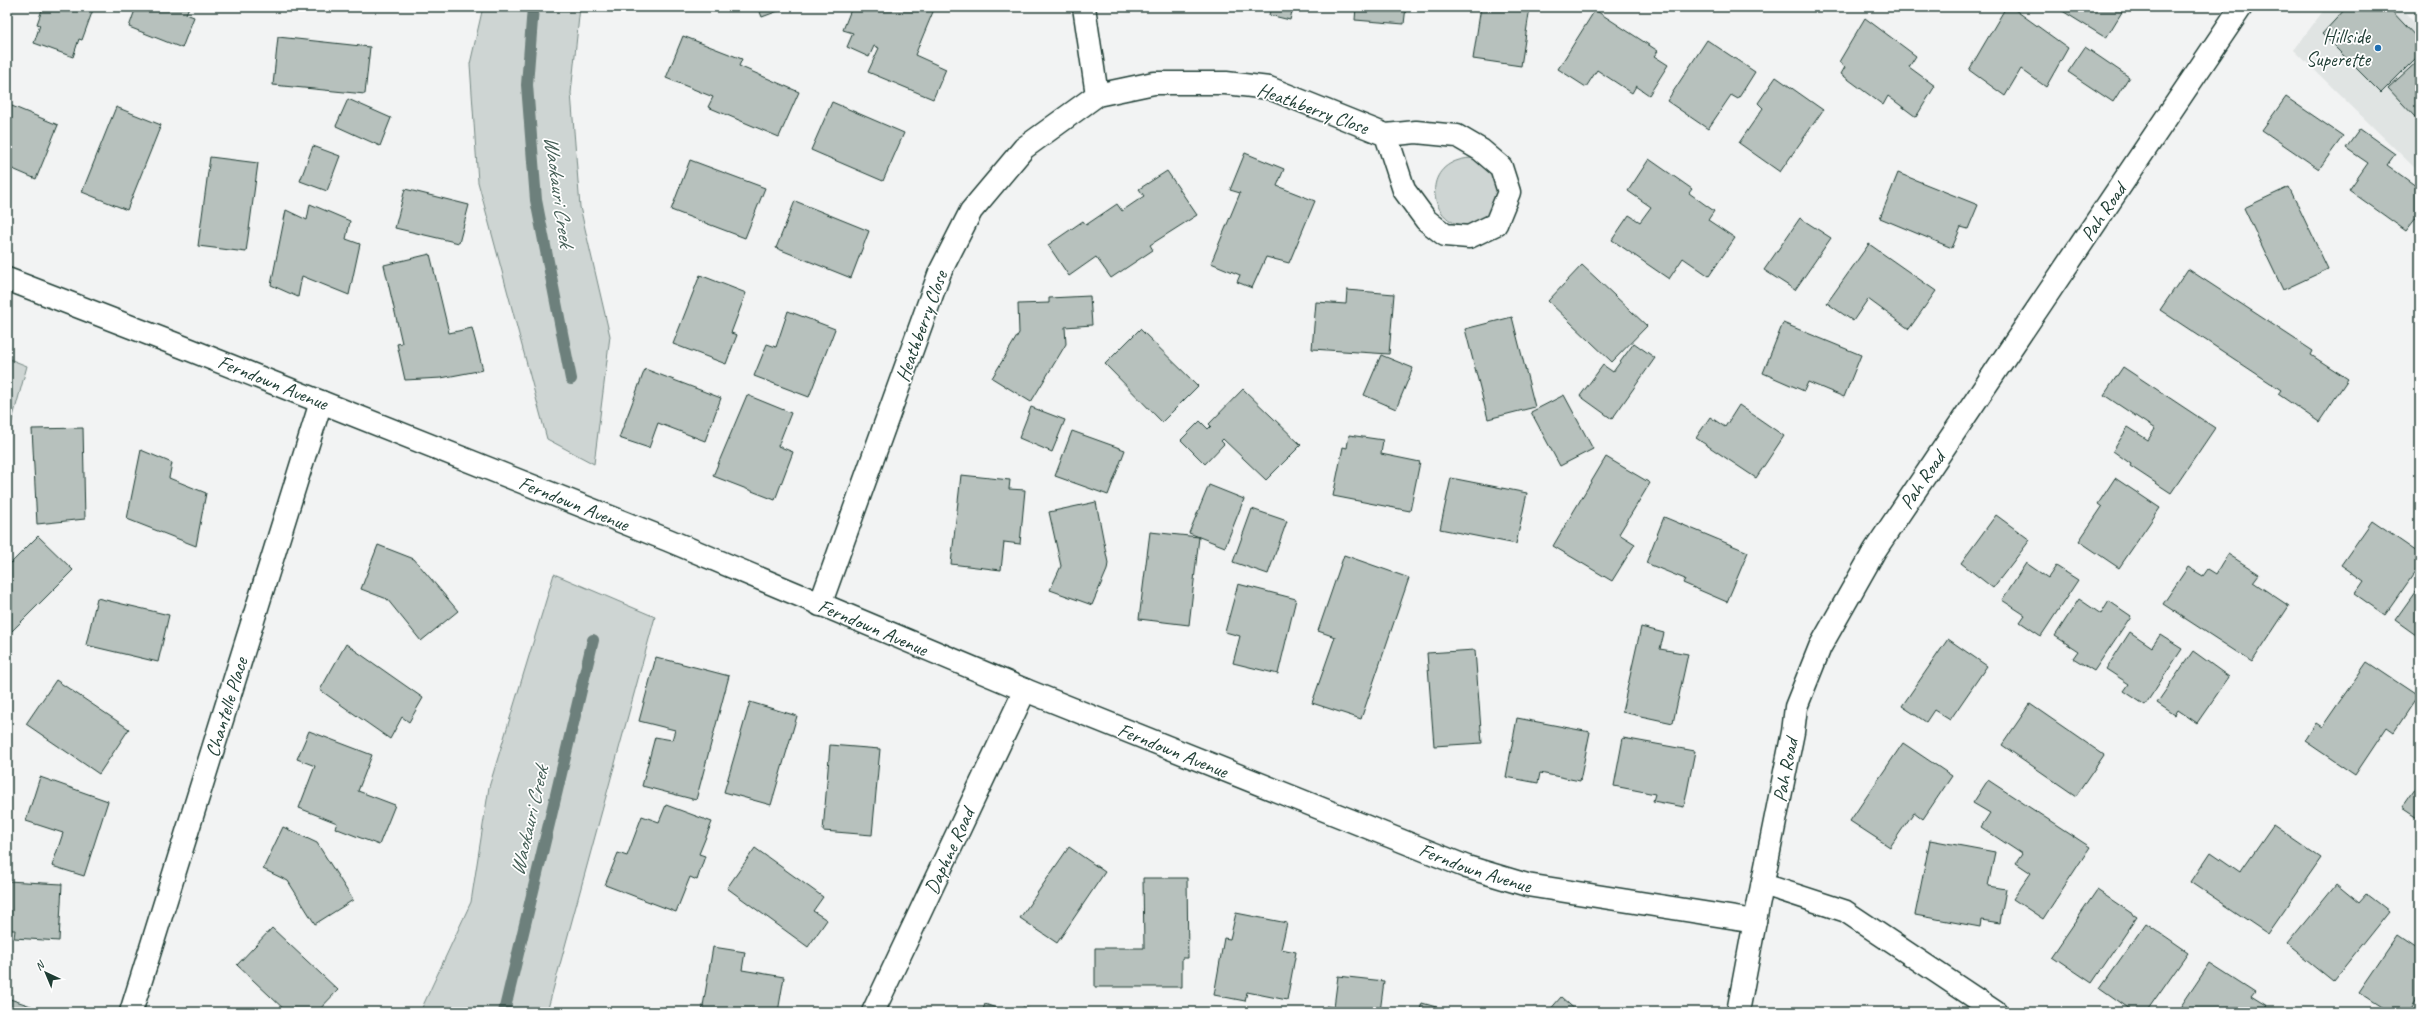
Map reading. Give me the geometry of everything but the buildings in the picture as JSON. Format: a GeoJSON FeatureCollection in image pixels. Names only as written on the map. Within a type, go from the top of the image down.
{"type":"FeatureCollection","features":[{"type":"Feature","properties":{"kind":"main road"},"geometry":{"type":"LineString","coordinates":[[1084,7],[1097,95]]}},
{"type":"Feature","properties":{"kind":"main road","name":"Pah Road"},"geometry":{"type":"LineString","coordinates":[[1738,1012],[1793,732],[1796,707],[1820,647],[1874,550],[2241,7]]}},
{"type":"Feature","properties":{"kind":"main road","name":"Heathberry Close"},"geometry":{"type":"LineString","coordinates":[[820,605],[940,272],[971,211],[1024,148],[1097,95],[1154,83],[1226,83],[1269,88],[1386,135],[1416,132],[1457,136],[1481,150],[1501,167],[1509,192],[1496,224],[1469,237],[1445,235],[1426,220],[1404,190],[1386,135]]}},
{"type":"Feature","properties":{"kind":"main road","name":"Ferndown Avenue"},"geometry":{"type":"LineString","coordinates":[[7,279],[668,540],[1025,690],[1467,867],[1527,885],[1755,921]]}},
{"type":"Feature","properties":{"kind":"main road","name":"Chantelle Place"},"geometry":{"type":"LineString","coordinates":[[131,1012],[321,402]]}},
{"type":"Feature","properties":{"kind":"main road","name":"Daphne Road"},"geometry":{"type":"LineString","coordinates":[[873,1012],[1025,690]]}},
{"type":"Feature","properties":{"kind":"lane"},"geometry":{"type":"LineString","coordinates":[[1762,884],[1845,911],[1996,1012]]}},
{"type":"Feature","properties":{"kind":"shaded area"},"geometry":{"type":"Polygon","coordinates":[[[483,7],[580,7],[571,93],[580,207],[610,336],[594,464],[547,439],[478,182],[470,64],[483,7]]]}},
{"type":"Feature","properties":{"kind":"shaded area"},"geometry":{"type":"Polygon","coordinates":[[[2326,7],[2400,7],[2420,29],[2420,173],[2294,50],[2326,7]]]}},
{"type":"Feature","properties":{"kind":"shaded area"},"geometry":{"type":"Polygon","coordinates":[[[1471,158],[1485,165],[1500,185],[1490,215],[1471,224],[1458,224],[1447,218],[1439,208],[1435,196],[1435,183],[1441,171],[1453,162],[1471,158]]]}},
{"type":"Feature","properties":{"kind":"shaded area"},"geometry":{"type":"Polygon","coordinates":[[[7,358],[27,366],[7,439],[7,358]]]}},
{"type":"Feature","properties":{"kind":"shaded area"},"geometry":{"type":"Polygon","coordinates":[[[554,574],[655,617],[547,1012],[420,1012],[471,902],[489,787],[554,574]]]}},
{"type":"Feature","properties":{"kind":"waterway","name":"Waokauri Creek"},"geometry":{"type":"LineString","coordinates":[[533,7],[527,85],[536,200],[571,379]]}},
{"type":"Feature","properties":{"kind":"waterway","name":"Waokauri Creek"},"geometry":{"type":"LineString","coordinates":[[504,1012],[593,640]]}},
{"type":"Feature","properties":{"kind":"place","name":"Hillside Superette"},"geometry":{"type":"Point","coordinates":[2378,48]}}]}
